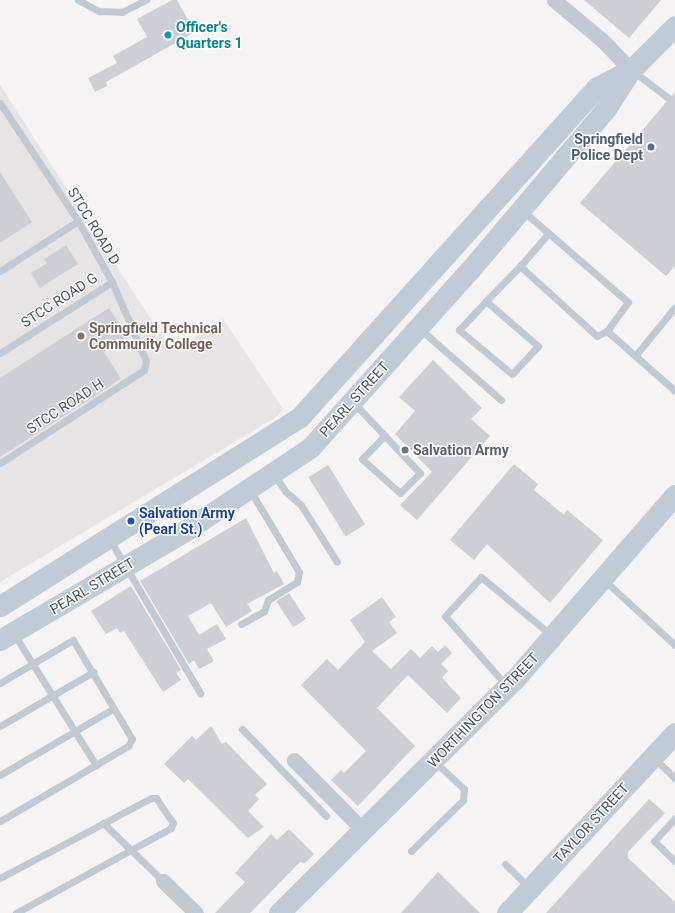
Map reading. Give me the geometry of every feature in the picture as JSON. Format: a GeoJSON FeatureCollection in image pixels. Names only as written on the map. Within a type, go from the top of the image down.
{"type":"FeatureCollection","features":[{"type":"Feature","properties":{"kind":"street"},"geometry":{"type":"LineString","coordinates":[[554,0],[603,41],[631,70]]}},
{"type":"Feature","properties":{"kind":"street","name":"PEARL STREET"},"geometry":{"type":"LineString","coordinates":[[6,636],[125,566],[310,448],[419,328],[521,210],[604,110],[631,70],[673,33]]}},
{"type":"Feature","properties":{"kind":"street","name":"PEARL STREET"},"geometry":{"type":"LineString","coordinates":[[0,606],[110,540],[278,435],[332,384],[597,87],[631,70]]}},
{"type":"Feature","properties":{"kind":"street"},"geometry":{"type":"LineString","coordinates":[[501,193],[521,210]]}},
{"type":"Feature","properties":{"kind":"street"},"geometry":{"type":"LineString","coordinates":[[332,384],[352,401]]}},
{"type":"Feature","properties":{"kind":"street","name":"WORTHINGTON STREET"},"geometry":{"type":"LineString","coordinates":[[279,913],[507,686],[604,580],[675,495]]}},
{"type":"Feature","properties":{"kind":"street","name":"TAYLOR STREET"},"geometry":{"type":"LineString","coordinates":[[507,913],[675,733]]}},
{"type":"Feature","properties":{"kind":"street"},"geometry":{"type":"LineString","coordinates":[[294,760],[363,830]]}},
{"type":"Feature","properties":{"kind":"street"},"geometry":{"type":"LineString","coordinates":[[163,881],[196,913]]}},
{"type":"Feature","properties":{"kind":"lane"},"geometry":{"type":"LineString","coordinates":[[78,0],[99,11],[122,12],[146,0]]}},
{"type":"Feature","properties":{"kind":"lane"},"geometry":{"type":"LineString","coordinates":[[631,70],[667,97]]}},
{"type":"Feature","properties":{"kind":"lane","name":"STCC ROAD D"},"geometry":{"type":"LineString","coordinates":[[0,103],[78,221],[112,282],[140,341],[146,361],[144,370]]}},
{"type":"Feature","properties":{"kind":"lane"},"geometry":{"type":"LineString","coordinates":[[520,266],[597,336],[607,330],[628,302],[521,210]]}},
{"type":"Feature","properties":{"kind":"lane"},"geometry":{"type":"LineString","coordinates":[[0,271],[78,221]]}},
{"type":"Feature","properties":{"kind":"lane"},"geometry":{"type":"LineString","coordinates":[[486,300],[538,346],[512,374],[459,330],[486,300],[520,266],[548,234]]}},
{"type":"Feature","properties":{"kind":"lane","name":"STCC ROAD G"},"geometry":{"type":"LineString","coordinates":[[0,353],[112,282]]}},
{"type":"Feature","properties":{"kind":"lane"},"geometry":{"type":"LineString","coordinates":[[636,356],[675,307]]}},
{"type":"Feature","properties":{"kind":"lane"},"geometry":{"type":"LineString","coordinates":[[419,328],[501,400]]}},
{"type":"Feature","properties":{"kind":"lane"},"geometry":{"type":"LineString","coordinates":[[607,330],[675,391]]}},
{"type":"Feature","properties":{"kind":"lane","name":"STCC ROAD H"},"geometry":{"type":"LineString","coordinates":[[0,463],[144,370]]}},
{"type":"Feature","properties":{"kind":"lane"},"geometry":{"type":"LineString","coordinates":[[352,401],[383,437],[420,473],[400,493],[362,460],[383,437]]}},
{"type":"Feature","properties":{"kind":"lane"},"geometry":{"type":"LineString","coordinates":[[273,473],[285,491],[301,505],[337,562]]}},
{"type":"Feature","properties":{"kind":"lane"},"geometry":{"type":"LineString","coordinates":[[241,624],[264,611],[268,600],[297,582],[299,572],[249,488]]}},
{"type":"Feature","properties":{"kind":"lane"},"geometry":{"type":"LineString","coordinates":[[110,540],[200,692]]}},
{"type":"Feature","properties":{"kind":"lane"},"geometry":{"type":"LineString","coordinates":[[507,686],[445,616],[476,582],[481,577],[553,637]]}},
{"type":"Feature","properties":{"kind":"lane"},"geometry":{"type":"LineString","coordinates":[[604,580],[675,645]]}},
{"type":"Feature","properties":{"kind":"lane"},"geometry":{"type":"LineString","coordinates":[[6,636],[33,663],[96,765]]}},
{"type":"Feature","properties":{"kind":"lane"},"geometry":{"type":"LineString","coordinates":[[0,683],[73,640],[114,708],[131,743],[0,821]]}},
{"type":"Feature","properties":{"kind":"lane"},"geometry":{"type":"LineString","coordinates":[[0,726],[52,694],[93,672]]}},
{"type":"Feature","properties":{"kind":"lane"},"geometry":{"type":"LineString","coordinates":[[0,775],[74,730],[114,708]]}},
{"type":"Feature","properties":{"kind":"lane"},"geometry":{"type":"LineString","coordinates":[[242,729],[326,816]]}},
{"type":"Feature","properties":{"kind":"lane"},"geometry":{"type":"LineString","coordinates":[[653,757],[675,778]]}},
{"type":"Feature","properties":{"kind":"lane"},"geometry":{"type":"LineString","coordinates":[[284,772],[294,760]]}},
{"type":"Feature","properties":{"kind":"lane"},"geometry":{"type":"LineString","coordinates":[[411,852],[463,800],[461,786],[434,760]]}},
{"type":"Feature","properties":{"kind":"lane"},"geometry":{"type":"LineString","coordinates":[[0,878],[103,823],[156,798],[173,823],[171,828],[16,913]]}},
{"type":"Feature","properties":{"kind":"lane"},"geometry":{"type":"LineString","coordinates":[[675,818],[654,841],[675,861]]}},
{"type":"Feature","properties":{"kind":"lane"},"geometry":{"type":"LineString","coordinates":[[103,823],[163,881]]}},
{"type":"Feature","properties":{"kind":"lane"},"geometry":{"type":"LineString","coordinates":[[505,864],[530,888]]}},
{"type":"Feature","properties":{"kind":"shaded area","name":"Springfield Technical Community College"},"geometry":{"type":"Polygon","coordinates":[[[0,85],[172,352],[223,319],[283,409],[278,416],[0,582],[0,85]]]}},
{"type":"Feature","properties":{"kind":"building","name":"Officer's Quarters 1"},"geometry":{"type":"Polygon","coordinates":[[[172,0],[177,0],[195,32],[106,82],[107,86],[95,92],[88,78],[117,63],[113,56],[147,37],[137,19],[172,0]]]}},
{"type":"Feature","properties":{"kind":"building"},"geometry":{"type":"Polygon","coordinates":[[[584,0],[661,0],[629,38],[584,0]]]}},
{"type":"Feature","properties":{"kind":"building","name":"Springfield Police Dept"},"geometry":{"type":"Polygon","coordinates":[[[675,92],[675,266],[666,276],[580,203],[675,92]]]}},
{"type":"Feature","properties":{"kind":"building"},"geometry":{"type":"Polygon","coordinates":[[[0,172],[32,222],[0,243],[0,172]]]}},
{"type":"Feature","properties":{"kind":"building"},"geometry":{"type":"Polygon","coordinates":[[[66,245],[78,264],[40,288],[31,273],[47,263],[44,259],[66,245]]]}},
{"type":"Feature","properties":{"kind":"building"},"geometry":{"type":"Polygon","coordinates":[[[109,308],[127,336],[104,352],[121,379],[0,457],[0,378],[109,308]]]}},
{"type":"Feature","properties":{"kind":"building"},"geometry":{"type":"Polygon","coordinates":[[[433,360],[482,408],[471,419],[490,436],[417,520],[400,505],[432,472],[395,434],[415,411],[399,397],[433,360]]]}},
{"type":"Feature","properties":{"kind":"building"},"geometry":{"type":"Polygon","coordinates":[[[514,464],[538,484],[534,490],[564,515],[567,510],[603,540],[550,603],[487,544],[474,560],[450,540],[514,464]]]}},
{"type":"Feature","properties":{"kind":"building"},"geometry":{"type":"Polygon","coordinates":[[[328,465],[365,524],[346,537],[308,477],[328,465]]]}},
{"type":"Feature","properties":{"kind":"building"},"geometry":{"type":"Polygon","coordinates":[[[246,518],[274,573],[277,571],[284,584],[247,604],[252,611],[226,627],[211,603],[188,616],[199,635],[217,624],[226,639],[207,649],[214,661],[199,669],[194,660],[189,664],[140,581],[246,518]]]}},
{"type":"Feature","properties":{"kind":"building"},"geometry":{"type":"Polygon","coordinates":[[[131,586],[181,670],[176,673],[181,680],[163,692],[124,631],[120,633],[117,628],[106,634],[91,611],[131,586]]]}},
{"type":"Feature","properties":{"kind":"building"},"geometry":{"type":"Polygon","coordinates":[[[289,593],[306,619],[293,627],[276,601],[289,593]]]}},
{"type":"Feature","properties":{"kind":"building"},"geometry":{"type":"Polygon","coordinates":[[[382,597],[396,617],[389,622],[397,633],[372,651],[391,669],[411,649],[420,658],[432,646],[438,652],[445,645],[452,653],[441,664],[448,671],[442,678],[461,698],[447,713],[408,675],[377,708],[415,746],[358,806],[331,780],[341,770],[344,773],[366,751],[301,685],[327,659],[338,670],[365,642],[350,620],[382,597]]]}},
{"type":"Feature","properties":{"kind":"building"},"geometry":{"type":"Polygon","coordinates":[[[211,726],[222,744],[226,742],[267,784],[255,795],[259,799],[248,811],[264,827],[248,838],[188,779],[184,783],[164,764],[192,736],[196,740],[211,726]]]}},
{"type":"Feature","properties":{"kind":"building"},"geometry":{"type":"Polygon","coordinates":[[[649,799],[665,813],[628,852],[628,858],[675,902],[675,913],[546,913],[649,799]]]}},
{"type":"Feature","properties":{"kind":"building"},"geometry":{"type":"Polygon","coordinates":[[[289,829],[314,854],[305,863],[300,862],[250,913],[215,913],[245,882],[235,873],[271,834],[277,840],[289,829]]]}},
{"type":"Feature","properties":{"kind":"building"},"geometry":{"type":"Polygon","coordinates":[[[438,872],[480,913],[401,913],[438,872]]]}},
{"type":"Feature","properties":{"kind":"place","name":"Officer's Quarters 1"},"geometry":{"type":"Point","coordinates":[168,35]}},
{"type":"Feature","properties":{"kind":"place","name":"Springfield Police Dept"},"geometry":{"type":"Point","coordinates":[651,147]}},
{"type":"Feature","properties":{"kind":"place","name":"Springfield Technical Community College"},"geometry":{"type":"Point","coordinates":[81,336]}},
{"type":"Feature","properties":{"kind":"place","name":"Salvation Army"},"geometry":{"type":"Point","coordinates":[405,450]}},
{"type":"Feature","properties":{"kind":"place","name":"Salvation Army (Pearl St.)"},"geometry":{"type":"Point","coordinates":[131,521]}}]}
